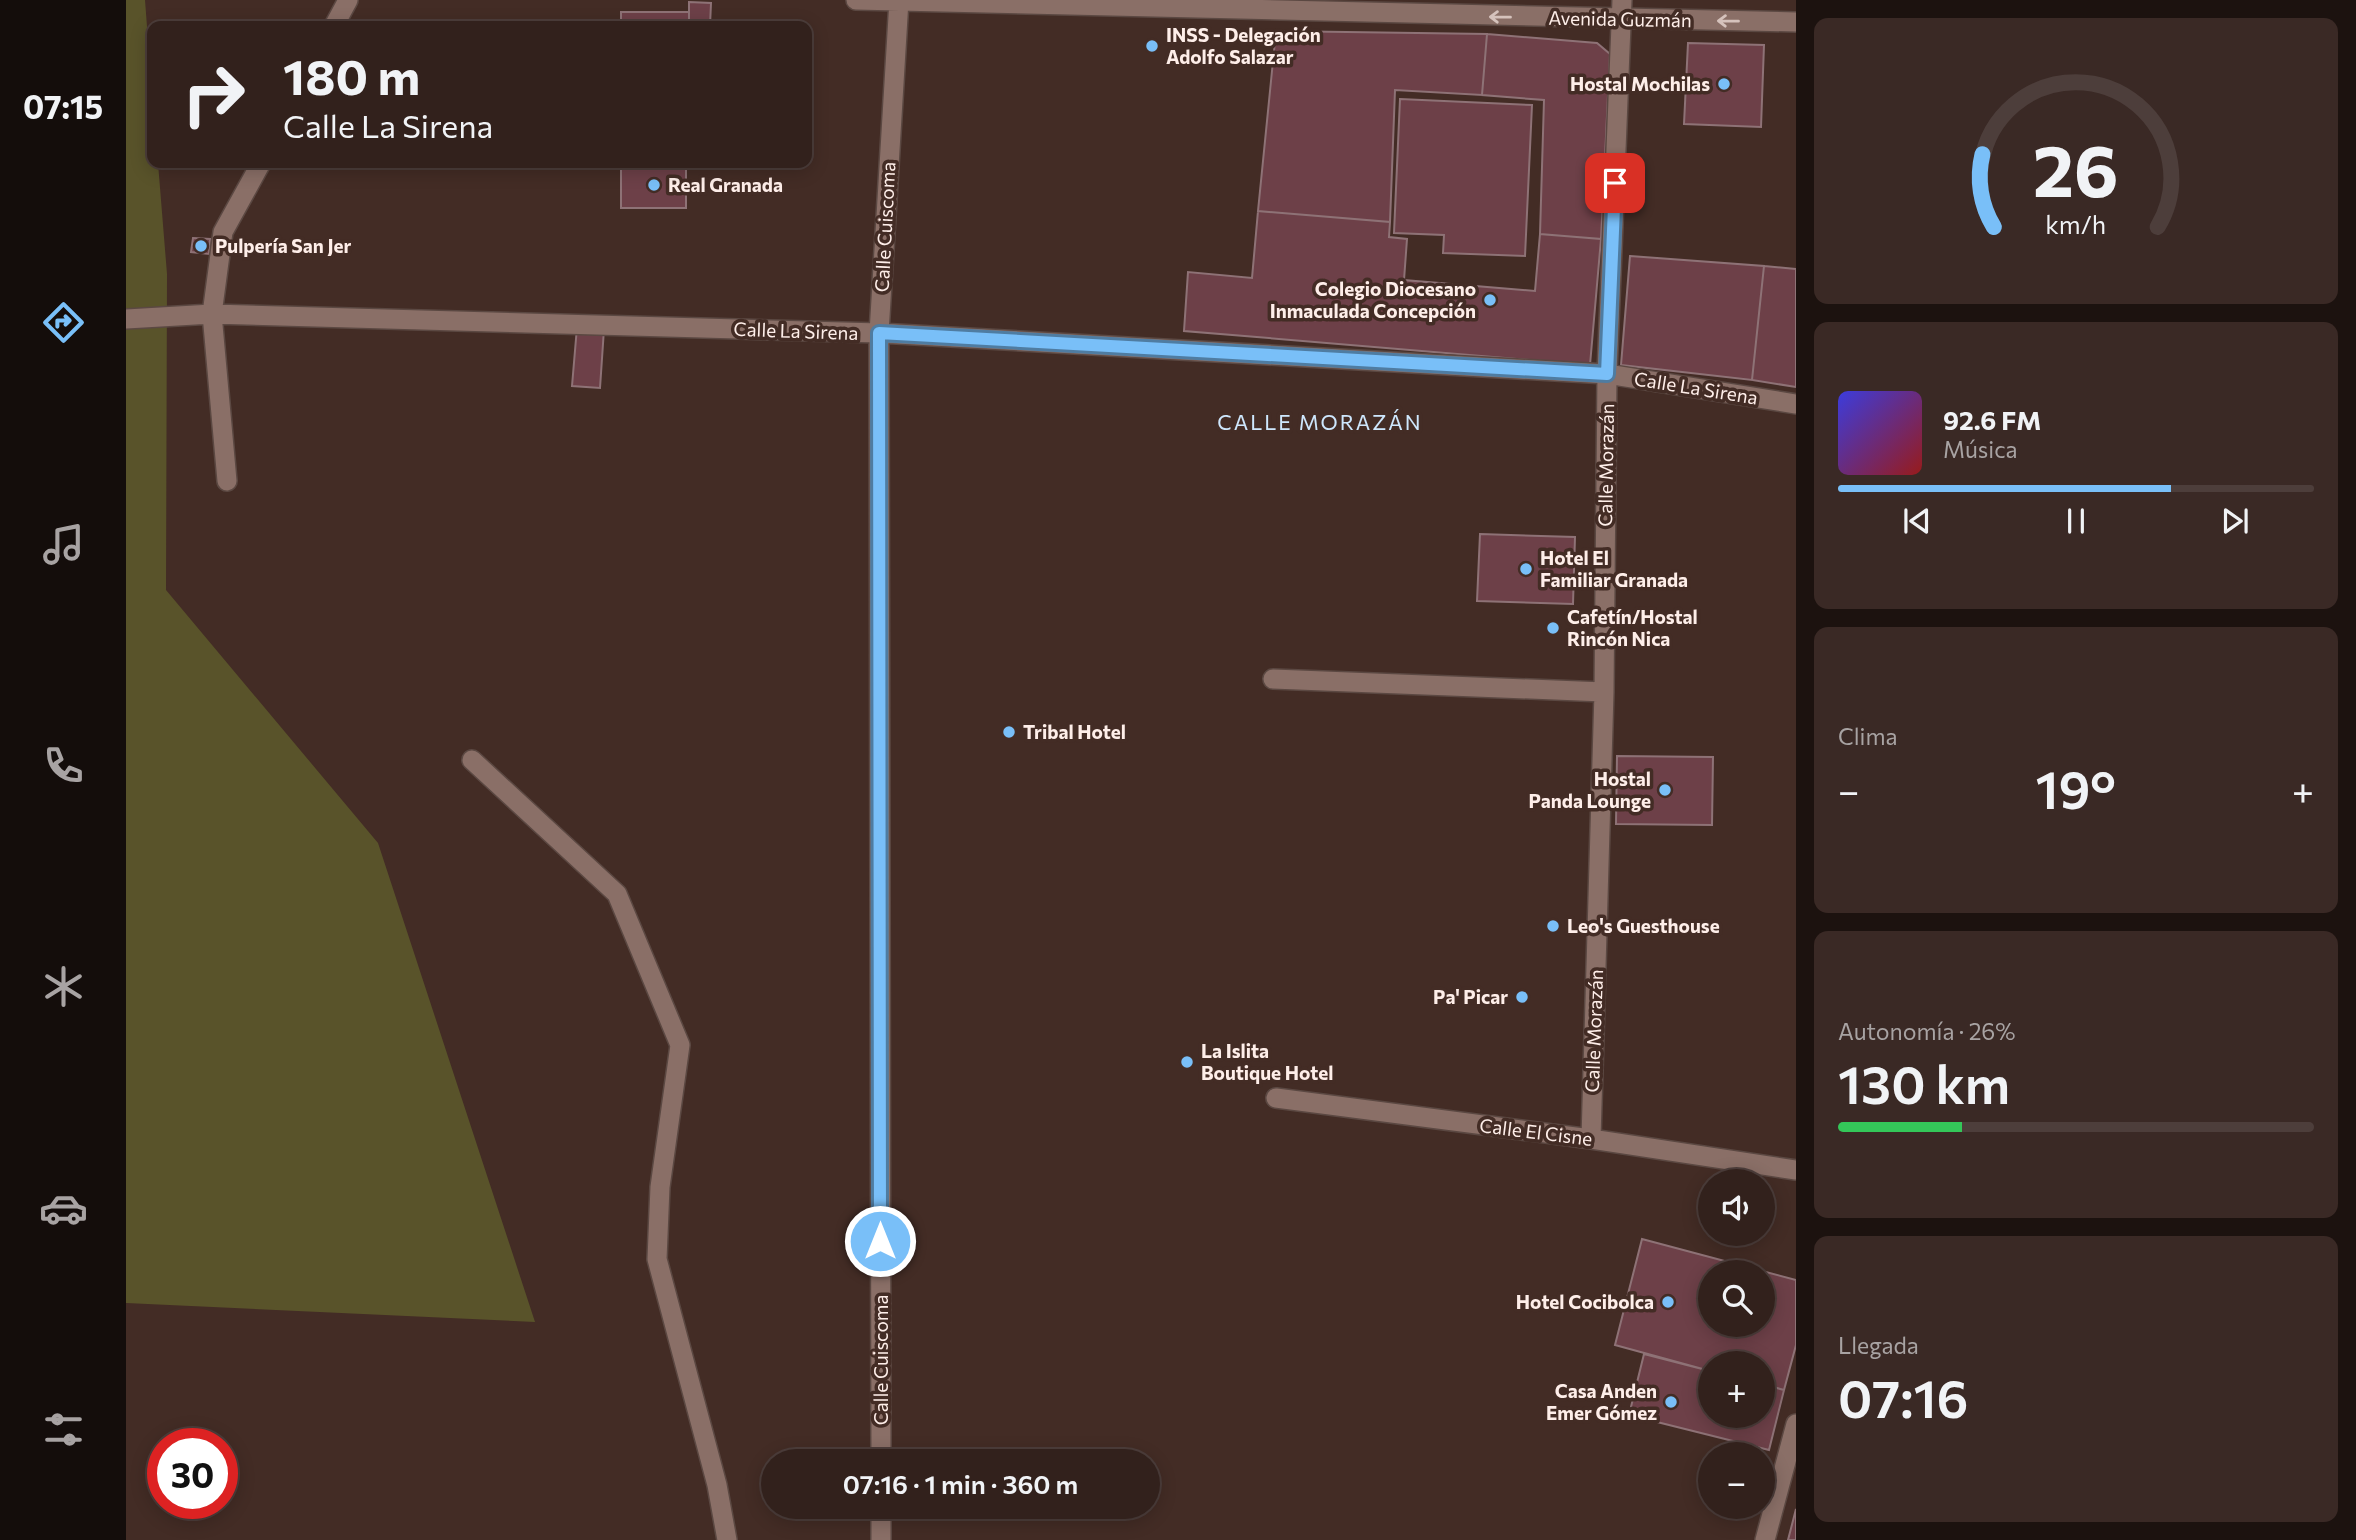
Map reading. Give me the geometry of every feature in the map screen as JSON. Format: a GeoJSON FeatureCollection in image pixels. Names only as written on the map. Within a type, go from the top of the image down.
{"type":"FeatureCollection","features":[{"type":"Feature","properties":{"kind":"street"},"geometry":{"type":"LineString","coordinates":[[337,21],[348,0]]}},
{"type":"Feature","properties":{"kind":"street","name":"Avenida Guzmán"},"geometry":{"type":"LineString","coordinates":[[856,0],[1622,10],[1796,22]]}},
{"type":"Feature","properties":{"kind":"street","name":"Calle Cuiscoma"},"geometry":{"type":"LineString","coordinates":[[881,1449],[879,333],[899,1]]}},
{"type":"Feature","properties":{"kind":"street","name":"Calle Morazán"},"geometry":{"type":"LineString","coordinates":[[1591,1139],[1604,692],[1607,374],[1622,10]]}},
{"type":"Feature","properties":{"kind":"street"},"geometry":{"type":"LineString","coordinates":[[227,481],[212,314],[223,232],[258,168]]}},
{"type":"Feature","properties":{"kind":"street","name":"Calle La Sirena"},"geometry":{"type":"LineString","coordinates":[[126,319],[212,314],[879,333],[1607,374],[1796,404]]}},
{"type":"Feature","properties":{"kind":"street"},"geometry":{"type":"LineString","coordinates":[[1273,679],[1604,692]]}},
{"type":"Feature","properties":{"kind":"street"},"geometry":{"type":"LineString","coordinates":[[472,760],[617,894],[680,1045],[660,1187],[657,1259],[718,1485],[727,1540]]}},
{"type":"Feature","properties":{"kind":"street","name":"Calle El Cisne"},"geometry":{"type":"LineString","coordinates":[[1276,1098],[1591,1139],[1796,1170]]}},
{"type":"Feature","properties":{"kind":"street"},"geometry":{"type":"LineString","coordinates":[[1765,1540],[1796,1424]]}},
{"type":"Feature","properties":{"kind":"street"},"geometry":{"type":"LineString","coordinates":[[881,1519],[881,1540]]}},
{"type":"Feature","properties":{"kind":"shaded area"},"geometry":{"type":"Polygon","coordinates":[[[126,0],[145,0],[147,168],[158,168],[167,274],[166,590],[378,843],[535,1322],[126,1303],[126,0]]]}},
{"type":"Feature","properties":{"kind":"building"},"geometry":{"type":"Polygon","coordinates":[[[689,2],[711,3],[710,21],[689,21],[689,2]]]}},
{"type":"Feature","properties":{"kind":"building"},"geometry":{"type":"Polygon","coordinates":[[[621,12],[689,12],[689,21],[621,21],[621,12]]]}},
{"type":"Feature","properties":{"kind":"building"},"geometry":{"type":"Polygon","coordinates":[[[1276,31],[1487,34],[1482,95],[1395,90],[1390,222],[1258,211],[1276,31]]]}},
{"type":"Feature","properties":{"kind":"building"},"geometry":{"type":"Polygon","coordinates":[[[1487,34],[1597,43],[1610,54],[1601,239],[1540,234],[1544,100],[1482,95],[1487,34]]]}},
{"type":"Feature","properties":{"kind":"building","name":"Hostal Mochilas"},"geometry":{"type":"Polygon","coordinates":[[[1688,43],[1764,45],[1761,127],[1684,124],[1688,43]]]}},
{"type":"Feature","properties":{"kind":"building"},"geometry":{"type":"Polygon","coordinates":[[[1400,99],[1532,105],[1525,256],[1443,253],[1444,235],[1394,233],[1400,99]]]}},
{"type":"Feature","properties":{"kind":"building","name":"Real Granada"},"geometry":{"type":"Polygon","coordinates":[[[621,168],[686,168],[686,208],[621,208],[621,168]]]}},
{"type":"Feature","properties":{"kind":"building"},"geometry":{"type":"Polygon","coordinates":[[[1258,211],[1390,222],[1389,237],[1407,239],[1404,280],[1535,291],[1540,234],[1601,239],[1590,365],[1184,331],[1188,272],[1252,278],[1258,211]]]}},
{"type":"Feature","properties":{"kind":"building","name":"Pulpería San Jer"},"geometry":{"type":"Polygon","coordinates":[[[193,238],[210,239],[209,254],[191,252],[193,238]]]}},
{"type":"Feature","properties":{"kind":"building"},"geometry":{"type":"Polygon","coordinates":[[[1630,256],[1764,266],[1752,380],[1621,365],[1630,256]]]}},
{"type":"Feature","properties":{"kind":"building"},"geometry":{"type":"Polygon","coordinates":[[[1764,266],[1796,269],[1796,387],[1752,380],[1764,266]]]}},
{"type":"Feature","properties":{"kind":"building"},"geometry":{"type":"Polygon","coordinates":[[[577,327],[604,329],[600,388],[572,386],[577,327]]]}},
{"type":"Feature","properties":{"kind":"building","name":"Hotel El Familiar Granada"},"geometry":{"type":"Polygon","coordinates":[[[1480,534],[1575,537],[1573,604],[1477,601],[1480,534]]]}},
{"type":"Feature","properties":{"kind":"building","name":"Hostal Panda Lounge"},"geometry":{"type":"Polygon","coordinates":[[[1617,756],[1713,757],[1712,825],[1616,824],[1617,756]]]}},
{"type":"Feature","properties":{"kind":"building","name":"Hotel Cocibolca"},"geometry":{"type":"Polygon","coordinates":[[[1642,1239],[1721,1260],[1698,1260],[1698,1337],[1775,1337],[1775,1274],[1796,1280],[1796,1345],[1784,1390],[1775,1388],[1775,1351],[1698,1351],[1698,1368],[1615,1345],[1642,1239]]]}},
{"type":"Feature","properties":{"kind":"building","name":"Casa Anden Emer Gómez"},"geometry":{"type":"Polygon","coordinates":[[[1644,1354],[1698,1368],[1698,1428],[1774,1428],[1771,1442],[1737,1442],[1629,1415],[1644,1354]]]}},
{"type":"Feature","properties":{"kind":"building","name":"Casa Anden Emer Gómez"},"geometry":{"type":"Polygon","coordinates":[[[1775,1388],[1784,1390],[1775,1426],[1775,1388]]]}},
{"type":"Feature","properties":{"kind":"building"},"geometry":{"type":"Polygon","coordinates":[[[1796,1509],[1796,1540],[1788,1540],[1796,1509]]]}},
{"type":"Feature","properties":{"kind":"place","name":"INSS - Delegación Adolfo Salazar"},"geometry":{"type":"Point","coordinates":[1152,46]}},
{"type":"Feature","properties":{"kind":"place","name":"Hostal Mochilas"},"geometry":{"type":"Point","coordinates":[1724,84]}},
{"type":"Feature","properties":{"kind":"place","name":"Real Granada"},"geometry":{"type":"Point","coordinates":[654,185]}},
{"type":"Feature","properties":{"kind":"place","name":"Pulpería San Jer"},"geometry":{"type":"Point","coordinates":[201,246]}},
{"type":"Feature","properties":{"kind":"place","name":"Colegio Diocesano Inmaculada Concepción"},"geometry":{"type":"Point","coordinates":[1490,300]}},
{"type":"Feature","properties":{"kind":"place","name":"Hotel El Familiar Granada"},"geometry":{"type":"Point","coordinates":[1526,569]}},
{"type":"Feature","properties":{"kind":"place","name":"Cafetín/Hostal Rincón Nica"},"geometry":{"type":"Point","coordinates":[1553,628]}},
{"type":"Feature","properties":{"kind":"place","name":"Tribal Hotel"},"geometry":{"type":"Point","coordinates":[1009,732]}},
{"type":"Feature","properties":{"kind":"place","name":"Hostal Panda Lounge"},"geometry":{"type":"Point","coordinates":[1665,790]}},
{"type":"Feature","properties":{"kind":"place","name":"Leo's Guesthouse"},"geometry":{"type":"Point","coordinates":[1553,926]}},
{"type":"Feature","properties":{"kind":"place","name":"Pa' Picar"},"geometry":{"type":"Point","coordinates":[1522,997]}},
{"type":"Feature","properties":{"kind":"place","name":"La Islita Boutique Hotel"},"geometry":{"type":"Point","coordinates":[1187,1062]}},
{"type":"Feature","properties":{"kind":"place","name":"Hotel Cocibolca"},"geometry":{"type":"Point","coordinates":[1668,1302]}},
{"type":"Feature","properties":{"kind":"place","name":"Casa Anden Emer Gómez"},"geometry":{"type":"Point","coordinates":[1671,1402]}},
{"type":"Feature","properties":{"kind":"district","name":"CALLE MORAZÁN"},"geometry":{"type":"Point","coordinates":[1320,423]}},
{"type":"Feature","properties":{"kind":"route"},"geometry":{"type":"LineString","coordinates":[[880,1241],[879,333],[1607,374],[1615,183]]}}]}
